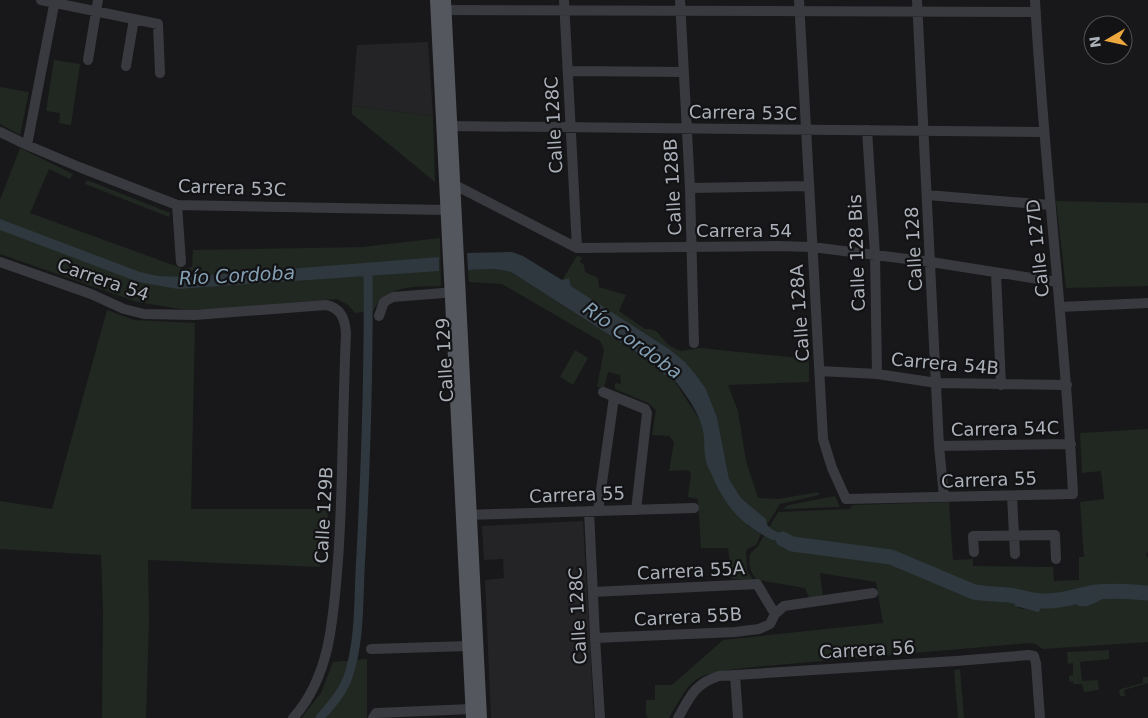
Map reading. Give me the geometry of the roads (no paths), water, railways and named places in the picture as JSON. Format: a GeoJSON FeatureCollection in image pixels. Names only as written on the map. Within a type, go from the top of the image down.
{"type":"FeatureCollection","features":[{"type":"Feature","properties":{"kind":"main road","name":"Calle 129"},"geometry":{"type":"LineString","coordinates":[[441,5],[475,715]]}},
{"type":"Feature","properties":{"kind":"main road","name":"Calle 129"},"geometry":{"type":"LineString","coordinates":[[450,182],[446,210],[452,239]]}},
{"type":"Feature","properties":{"kind":"main road","name":"Calle 129"},"geometry":{"type":"LineString","coordinates":[[466,515],[468,646],[475,715]]}},
{"type":"Feature","properties":{"kind":"street"},"geometry":{"type":"LineString","coordinates":[[41,0],[55,1],[159,25],[160,73]]}},
{"type":"Feature","properties":{"kind":"street"},"geometry":{"type":"LineString","coordinates":[[88,60],[98,0]]}},
{"type":"Feature","properties":{"kind":"street","name":"Calle 128A"},"geometry":{"type":"LineString","coordinates":[[799,0],[823,439],[832,468],[846,499]]}},
{"type":"Feature","properties":{"kind":"street","name":"Calle 128"},"geometry":{"type":"LineString","coordinates":[[917,0],[939,446],[944,497]]}},
{"type":"Feature","properties":{"kind":"street","name":"Calle 127D"},"geometry":{"type":"LineString","coordinates":[[1035,0],[1050,205],[1068,385],[1073,494]]}},
{"type":"Feature","properties":{"kind":"street"},"geometry":{"type":"LineString","coordinates":[[27,145],[55,1]]}},
{"type":"Feature","properties":{"kind":"street"},"geometry":{"type":"LineString","coordinates":[[441,5],[681,5],[800,12],[1036,12]]}},
{"type":"Feature","properties":{"kind":"street","name":"Calle 128C"},"geometry":{"type":"LineString","coordinates":[[564,5],[577,248]]}},
{"type":"Feature","properties":{"kind":"street","name":"Calle 128B"},"geometry":{"type":"LineString","coordinates":[[681,5],[690,188],[694,343]]}},
{"type":"Feature","properties":{"kind":"street"},"geometry":{"type":"LineString","coordinates":[[126,66],[134,19]]}},
{"type":"Feature","properties":{"kind":"street"},"geometry":{"type":"LineString","coordinates":[[568,71],[683,72]]}},
{"type":"Feature","properties":{"kind":"street","name":"Carrera 53C"},"geometry":{"type":"LineString","coordinates":[[447,126],[1044,132]]}},
{"type":"Feature","properties":{"kind":"street","name":"Calle 128 Bis"},"geometry":{"type":"LineString","coordinates":[[867,130],[875,255],[877,374]]}},
{"type":"Feature","properties":{"kind":"street","name":"Carrera 53C"},"geometry":{"type":"LineString","coordinates":[[0,132],[27,145],[177,205],[446,210]]}},
{"type":"Feature","properties":{"kind":"street","name":"Carrera 54"},"geometry":{"type":"LineString","coordinates":[[450,182],[577,248],[812,247],[931,262],[1057,282]]}},
{"type":"Feature","properties":{"kind":"street"},"geometry":{"type":"LineString","coordinates":[[690,188],[809,186]]}},
{"type":"Feature","properties":{"kind":"street"},"geometry":{"type":"LineString","coordinates":[[927,195],[1050,205]]}},
{"type":"Feature","properties":{"kind":"street"},"geometry":{"type":"LineString","coordinates":[[177,205],[181,262]]}},
{"type":"Feature","properties":{"kind":"street","name":"Carrera 54"},"geometry":{"type":"LineString","coordinates":[[0,262],[144,314],[196,316],[326,305],[332,306],[344,318]]}},
{"type":"Feature","properties":{"kind":"street"},"geometry":{"type":"LineString","coordinates":[[996,273],[1001,385]]}},
{"type":"Feature","properties":{"kind":"street"},"geometry":{"type":"LineString","coordinates":[[379,316],[384,302],[393,297],[455,287]]}},
{"type":"Feature","properties":{"kind":"street"},"geometry":{"type":"LineString","coordinates":[[1060,307],[1148,303]]}},
{"type":"Feature","properties":{"kind":"street","name":"Calle 129B"},"geometry":{"type":"LineString","coordinates":[[293,718],[302,708],[312,691],[322,668],[334,619],[341,522],[346,333],[344,318]]}},
{"type":"Feature","properties":{"kind":"street","name":"Carrera 54B"},"geometry":{"type":"LineString","coordinates":[[820,371],[877,374],[937,383],[1068,385]]}},
{"type":"Feature","properties":{"kind":"street"},"geometry":{"type":"LineString","coordinates":[[603,392],[644,409],[647,413],[636,510]]}},
{"type":"Feature","properties":{"kind":"street","name":"Calle 128C"},"geometry":{"type":"LineString","coordinates":[[600,718],[593,592],[594,511],[614,397]]}},
{"type":"Feature","properties":{"kind":"street","name":"Carrera 54C"},"geometry":{"type":"LineString","coordinates":[[939,446],[1071,444]]}},
{"type":"Feature","properties":{"kind":"street","name":"Carrera 55"},"geometry":{"type":"LineString","coordinates":[[846,499],[1073,494]]}},
{"type":"Feature","properties":{"kind":"street"},"geometry":{"type":"LineString","coordinates":[[1012,496],[1015,554]]}},
{"type":"Feature","properties":{"kind":"street","name":"Carrera 55"},"geometry":{"type":"LineString","coordinates":[[466,515],[694,508]]}},
{"type":"Feature","properties":{"kind":"street"},"geometry":{"type":"LineString","coordinates":[[974,552],[973,536],[1055,535],[1056,559]]}},
{"type":"Feature","properties":{"kind":"street","name":"Carrera 55A"},"geometry":{"type":"LineString","coordinates":[[593,592],[757,584],[776,614]]}},
{"type":"Feature","properties":{"kind":"street","name":"Carrera 55B"},"geometry":{"type":"LineString","coordinates":[[595,638],[735,632],[759,629],[770,624],[784,606],[872,593]]}},
{"type":"Feature","properties":{"kind":"street"},"geometry":{"type":"LineString","coordinates":[[371,648],[468,646]]}},
{"type":"Feature","properties":{"kind":"street","name":"Carrera 56"},"geometry":{"type":"LineString","coordinates":[[678,718],[694,691],[700,684],[712,678],[1032,655],[1035,659],[1040,718]]}},
{"type":"Feature","properties":{"kind":"street"},"geometry":{"type":"LineString","coordinates":[[735,675],[738,718]]}},
{"type":"Feature","properties":{"kind":"street"},"geometry":{"type":"LineString","coordinates":[[372,718],[376,714],[475,715]]}},
{"type":"Feature","properties":{"kind":"water"},"geometry":{"type":"Polygon","coordinates":[[[0,219],[140,272],[158,276],[188,277],[439,257],[439,271],[178,289],[138,282],[0,230],[0,219]]]}},
{"type":"Feature","properties":{"kind":"water"},"geometry":{"type":"Polygon","coordinates":[[[512,252],[523,256],[562,280],[569,278],[571,286],[669,349],[685,362],[706,389],[717,417],[729,479],[741,498],[766,519],[767,525],[773,530],[782,534],[784,538],[791,542],[797,540],[804,548],[808,548],[806,551],[795,545],[791,547],[777,544],[776,540],[772,540],[753,529],[737,516],[719,491],[706,462],[703,429],[699,417],[688,398],[670,374],[664,375],[661,368],[511,272],[495,269],[468,270],[467,253],[512,252]]]}},
{"type":"Feature","properties":{"kind":"water"},"geometry":{"type":"Polygon","coordinates":[[[1099,587],[1119,588],[1120,593],[1107,596],[1088,606],[1077,605],[1077,600],[1082,594],[1089,593],[1099,587]]]}},
{"type":"Feature","properties":{"kind":"water"},"geometry":{"type":"Polygon","coordinates":[[[1023,600],[1042,604],[1039,612],[1015,606],[1015,601],[1023,600]]]}},
{"type":"Feature","properties":{"kind":"waterway"},"geometry":{"type":"LineString","coordinates":[[320,718],[337,698],[347,680],[356,645],[367,410],[368,267]]}},
{"type":"Feature","properties":{"kind":"waterway","name":"Río Cordoba"},"geometry":{"type":"LineString","coordinates":[[783,539],[792,544],[891,557],[978,593],[1009,595],[1043,601],[1061,600],[1103,591],[1148,593]]}}]}
